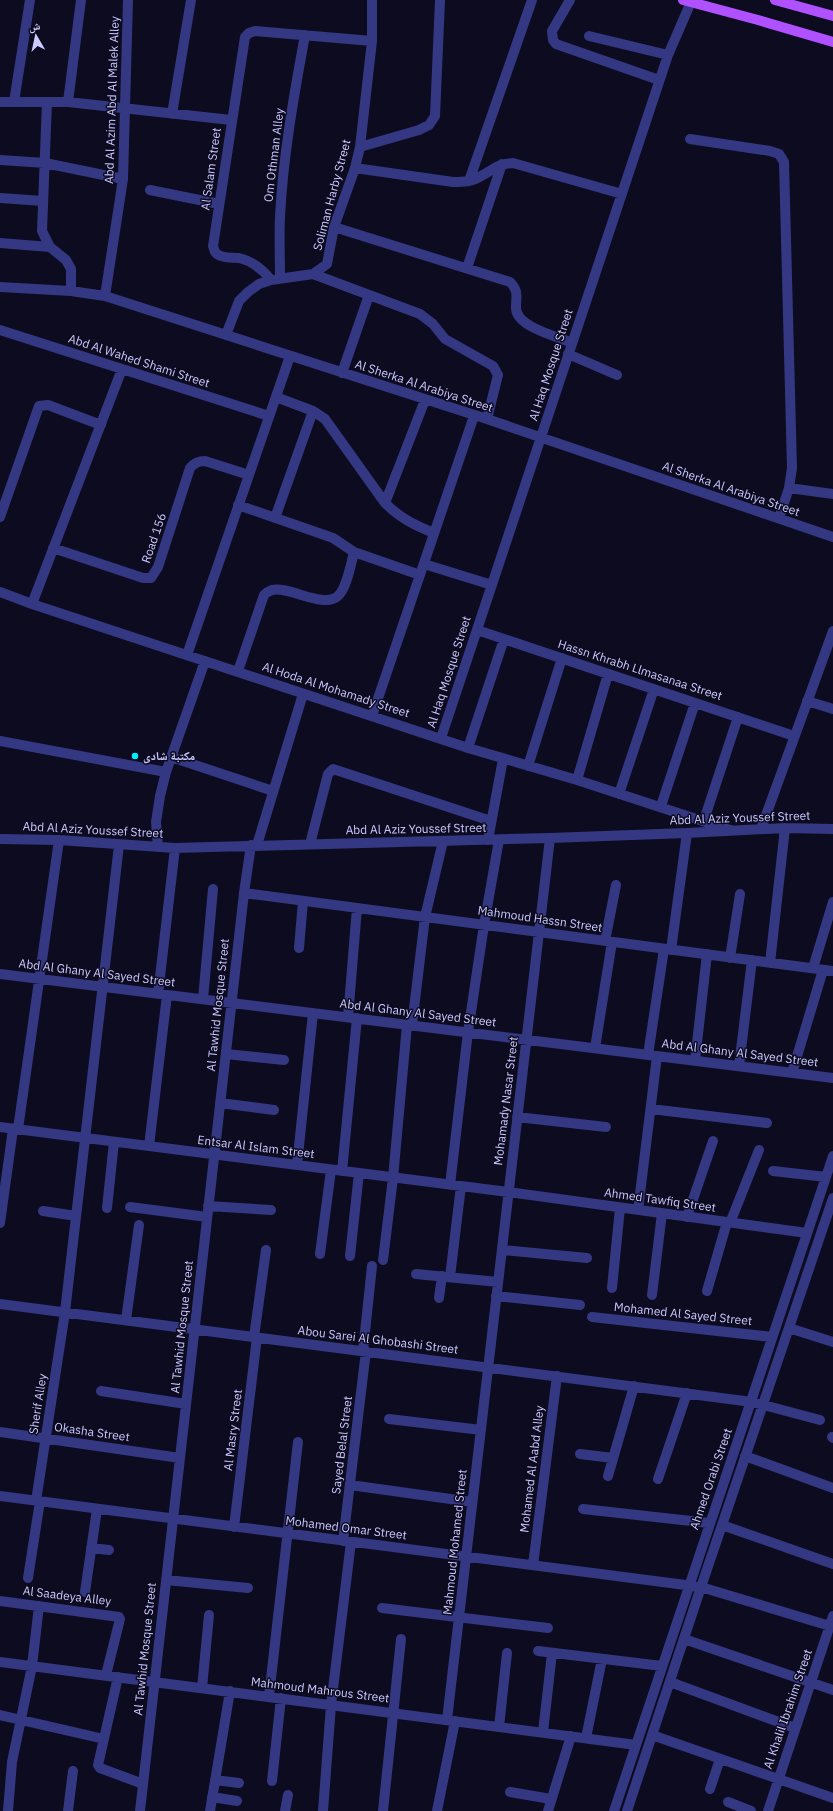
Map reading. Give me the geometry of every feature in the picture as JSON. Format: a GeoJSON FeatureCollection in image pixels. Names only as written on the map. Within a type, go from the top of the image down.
{"type":"FeatureCollection","features":[{"type":"Feature","properties":{"kind":"main road"},"geometry":{"type":"LineString","coordinates":[[775,0],[833,16]]}},
{"type":"Feature","properties":{"kind":"main road"},"geometry":{"type":"LineString","coordinates":[[687,1],[833,42]]}},
{"type":"Feature","properties":{"kind":"street"},"geometry":{"type":"LineString","coordinates":[[14,102],[30,0]]}},
{"type":"Feature","properties":{"kind":"street"},"geometry":{"type":"LineString","coordinates":[[68,102],[81,0]]}},
{"type":"Feature","properties":{"kind":"street","name":"Abd Al Azim Abd Al Malek Alley"},"geometry":{"type":"LineString","coordinates":[[105,296],[123,179],[128,0]]}},
{"type":"Feature","properties":{"kind":"street"},"geometry":{"type":"LineString","coordinates":[[172,114],[191,0]]}},
{"type":"Feature","properties":{"kind":"street","name":"Soliman Harby Street"},"geometry":{"type":"LineString","coordinates":[[313,274],[327,264],[334,226],[355,168],[360,147],[372,40],[372,0]]}},
{"type":"Feature","properties":{"kind":"street"},"geometry":{"type":"LineString","coordinates":[[360,147],[419,130],[429,125],[435,116],[440,0]]}},
{"type":"Feature","properties":{"kind":"street"},"geometry":{"type":"LineString","coordinates":[[469,181],[532,0]]}},
{"type":"Feature","properties":{"kind":"street"},"geometry":{"type":"LineString","coordinates":[[570,0],[552,31],[553,40],[556,44],[659,80]]}},
{"type":"Feature","properties":{"kind":"street","name":"Al Haq Mosque Street"},"geometry":{"type":"LineString","coordinates":[[441,738],[659,80],[687,1]]}},
{"type":"Feature","properties":{"kind":"street","name":"Al Salam Street"},"geometry":{"type":"LineString","coordinates":[[275,279],[250,262],[239,258],[218,255],[215,252],[214,239],[231,120],[245,37],[249,33],[255,31],[305,35]]}},
{"type":"Feature","properties":{"kind":"street"},"geometry":{"type":"LineString","coordinates":[[305,35],[372,40]]}},
{"type":"Feature","properties":{"kind":"street","name":"Om Othman Alley"},"geometry":{"type":"LineString","coordinates":[[275,279],[286,152],[294,94],[305,35]]}},
{"type":"Feature","properties":{"kind":"street"},"geometry":{"type":"LineString","coordinates":[[589,36],[668,55]]}},
{"type":"Feature","properties":{"kind":"street"},"geometry":{"type":"LineString","coordinates":[[0,102],[68,102],[231,120]]}},
{"type":"Feature","properties":{"kind":"street"},"geometry":{"type":"LineString","coordinates":[[47,102],[42,231],[50,247],[66,260],[71,269],[71,290]]}},
{"type":"Feature","properties":{"kind":"street"},"geometry":{"type":"LineString","coordinates":[[690,139],[770,151],[779,154],[784,162],[792,458],[789,488],[779,518]]}},
{"type":"Feature","properties":{"kind":"street"},"geometry":{"type":"LineString","coordinates":[[0,160],[45,163],[123,179]]}},
{"type":"Feature","properties":{"kind":"street"},"geometry":{"type":"LineString","coordinates":[[355,168],[453,182],[469,181],[502,164],[513,163],[622,194]]}},
{"type":"Feature","properties":{"kind":"street"},"geometry":{"type":"LineString","coordinates":[[467,268],[502,164]]}},
{"type":"Feature","properties":{"kind":"street"},"geometry":{"type":"LineString","coordinates":[[150,190],[219,204]]}},
{"type":"Feature","properties":{"kind":"street"},"geometry":{"type":"LineString","coordinates":[[0,198],[43,201]]}},
{"type":"Feature","properties":{"kind":"street"},"geometry":{"type":"LineString","coordinates":[[334,226],[510,282],[516,287],[518,295],[516,309],[519,318],[526,324],[572,342]]}},
{"type":"Feature","properties":{"kind":"street"},"geometry":{"type":"LineString","coordinates":[[0,243],[50,247]]}},
{"type":"Feature","properties":{"kind":"street"},"geometry":{"type":"LineString","coordinates":[[226,334],[239,301],[259,284],[275,279],[313,274],[420,314],[433,324],[445,339],[493,366],[496,370],[497,379],[487,420]]}},
{"type":"Feature","properties":{"kind":"street","name":"Al Sherka Al Arabiya Street"},"geometry":{"type":"LineString","coordinates":[[0,287],[71,290],[105,296],[226,334],[487,420],[833,537]]}},
{"type":"Feature","properties":{"kind":"street"},"geometry":{"type":"LineString","coordinates":[[342,373],[369,295]]}},
{"type":"Feature","properties":{"kind":"street","name":"Abd Al Wahed Shami Street"},"geometry":{"type":"LineString","coordinates":[[0,330],[269,416]]}},
{"type":"Feature","properties":{"kind":"street"},"geometry":{"type":"LineString","coordinates":[[568,354],[617,375]]}},
{"type":"Feature","properties":{"kind":"street"},"geometry":{"type":"LineString","coordinates":[[187,655],[290,356]]}},
{"type":"Feature","properties":{"kind":"street"},"geometry":{"type":"LineString","coordinates":[[32,604],[122,369]]}},
{"type":"Feature","properties":{"kind":"street"},"geometry":{"type":"LineString","coordinates":[[276,397],[313,411],[325,420],[385,503],[396,515],[410,524],[434,533]]}},
{"type":"Feature","properties":{"kind":"street"},"geometry":{"type":"LineString","coordinates":[[385,503],[425,400]]}},
{"type":"Feature","properties":{"kind":"street"},"geometry":{"type":"LineString","coordinates":[[0,517],[40,406],[48,405],[101,425]]}},
{"type":"Feature","properties":{"kind":"street"},"geometry":{"type":"LineString","coordinates":[[275,518],[313,411]]}},
{"type":"Feature","properties":{"kind":"street"},"geometry":{"type":"LineString","coordinates":[[372,716],[474,416]]}},
{"type":"Feature","properties":{"kind":"street","name":"Road 156"},"geometry":{"type":"LineString","coordinates":[[53,548],[143,578],[151,578],[158,567],[190,468],[199,461],[205,461],[249,475]]}},
{"type":"Feature","properties":{"kind":"street"},"geometry":{"type":"LineString","coordinates":[[789,488],[833,494]]}},
{"type":"Feature","properties":{"kind":"street"},"geometry":{"type":"LineString","coordinates":[[238,505],[333,538],[354,552],[420,575]]}},
{"type":"Feature","properties":{"kind":"street"},"geometry":{"type":"LineString","coordinates":[[238,671],[264,595],[271,590],[279,590],[322,600],[331,600],[339,596],[344,588],[354,552]]}},
{"type":"Feature","properties":{"kind":"street"},"geometry":{"type":"LineString","coordinates":[[424,564],[492,585]]}},
{"type":"Feature","properties":{"kind":"street","name":"Al Hoda Al Mohamady Street"},"geometry":{"type":"LineString","coordinates":[[0,592],[32,604],[468,748],[661,806],[734,831]]}},
{"type":"Feature","properties":{"kind":"street","name":"Hassn Khrabh Llmasanaa Street"},"geometry":{"type":"LineString","coordinates":[[477,630],[794,736]]}},
{"type":"Feature","properties":{"kind":"street"},"geometry":{"type":"LineString","coordinates":[[761,829],[833,631]]}},
{"type":"Feature","properties":{"kind":"street"},"geometry":{"type":"LineString","coordinates":[[468,748],[504,639]]}},
{"type":"Feature","properties":{"kind":"street"},"geometry":{"type":"LineString","coordinates":[[528,766],[562,658]]}},
{"type":"Feature","properties":{"kind":"street"},"geometry":{"type":"LineString","coordinates":[[158,847],[156,822],[166,772],[205,661]]}},
{"type":"Feature","properties":{"kind":"street"},"geometry":{"type":"LineString","coordinates":[[577,780],[608,674]]}},
{"type":"Feature","properties":{"kind":"street"},"geometry":{"type":"LineString","coordinates":[[619,794],[654,689]]}},
{"type":"Feature","properties":{"kind":"street","name":"Al Tawhid Mosque Street"},"geometry":{"type":"LineString","coordinates":[[140,1811],[244,893],[254,845],[273,791],[303,694]]}},
{"type":"Feature","properties":{"kind":"street"},"geometry":{"type":"LineString","coordinates":[[807,701],[833,709]]}},
{"type":"Feature","properties":{"kind":"street"},"geometry":{"type":"LineString","coordinates":[[661,806],[695,703]]}},
{"type":"Feature","properties":{"kind":"street"},"geometry":{"type":"LineString","coordinates":[[704,820],[738,717]]}},
{"type":"Feature","properties":{"kind":"street"},"geometry":{"type":"LineString","coordinates":[[0,740],[166,772]]}},
{"type":"Feature","properties":{"kind":"street"},"geometry":{"type":"LineString","coordinates":[[171,757],[273,791]]}},
{"type":"Feature","properties":{"kind":"street"},"geometry":{"type":"LineString","coordinates":[[488,840],[503,759]]}},
{"type":"Feature","properties":{"kind":"street"},"geometry":{"type":"LineString","coordinates":[[310,844],[328,774],[334,769],[491,821]]}},
{"type":"Feature","properties":{"kind":"street"},"geometry":{"type":"LineString","coordinates":[[770,963],[785,828]]}},
{"type":"Feature","properties":{"kind":"street","name":"Abd Al Aziz Youssef Street"},"geometry":{"type":"LineString","coordinates":[[0,839],[59,840],[175,848],[687,834],[785,828],[833,829]]}},
{"type":"Feature","properties":{"kind":"street"},"geometry":{"type":"LineString","coordinates":[[638,1210],[651,1109],[653,1055],[667,949],[687,834]]}},
{"type":"Feature","properties":{"kind":"street","name":"Mohamady Nasar Street"},"geometry":{"type":"LineString","coordinates":[[488,1367],[550,838]]}},
{"type":"Feature","properties":{"kind":"street"},"geometry":{"type":"LineString","coordinates":[[0,1223],[39,979],[59,840]]}},
{"type":"Feature","properties":{"kind":"street"},"geometry":{"type":"LineString","coordinates":[[450,1185],[468,1032],[484,925],[499,840]]}},
{"type":"Feature","properties":{"kind":"street"},"geometry":{"type":"LineString","coordinates":[[383,1260],[410,1025],[425,917],[443,841]]}},
{"type":"Feature","properties":{"kind":"street","name":"Sherif Alley"},"geometry":{"type":"LineString","coordinates":[[28,1578],[46,1438],[65,1312],[104,987],[119,845]]}},
{"type":"Feature","properties":{"kind":"street"},"geometry":{"type":"LineString","coordinates":[[149,1146],[175,848]]}},
{"type":"Feature","properties":{"kind":"street"},"geometry":{"type":"LineString","coordinates":[[595,1048],[616,885]]}},
{"type":"Feature","properties":{"kind":"street"},"geometry":{"type":"LineString","coordinates":[[203,999],[213,889]]}},
{"type":"Feature","properties":{"kind":"street","name":"Mahmoud Hassn Street"},"geometry":{"type":"LineString","coordinates":[[244,893],[823,970]]}},
{"type":"Feature","properties":{"kind":"street"},"geometry":{"type":"LineString","coordinates":[[730,958],[740,894]]}},
{"type":"Feature","properties":{"kind":"street"},"geometry":{"type":"LineString","coordinates":[[299,948],[303,901]]}},
{"type":"Feature","properties":{"kind":"street"},"geometry":{"type":"LineString","coordinates":[[792,1073],[823,970],[833,902]]}},
{"type":"Feature","properties":{"kind":"street"},"geometry":{"type":"LineString","coordinates":[[342,1171],[352,1018],[357,908]]}},
{"type":"Feature","properties":{"kind":"street"},"geometry":{"type":"LineString","coordinates":[[695,1061],[707,954]]}},
{"type":"Feature","properties":{"kind":"street"},"geometry":{"type":"LineString","coordinates":[[739,1066],[752,960]]}},
{"type":"Feature","properties":{"kind":"street","name":"Abd Al Ghany Al Sayed Street"},"geometry":{"type":"LineString","coordinates":[[0,974],[833,1078]]}},
{"type":"Feature","properties":{"kind":"street"},"geometry":{"type":"LineString","coordinates":[[297,1165],[312,1013]]}},
{"type":"Feature","properties":{"kind":"street"},"geometry":{"type":"LineString","coordinates":[[226,1054],[284,1060]]}},
{"type":"Feature","properties":{"kind":"street"},"geometry":{"type":"LineString","coordinates":[[220,1103],[274,1110]]}},
{"type":"Feature","properties":{"kind":"street"},"geometry":{"type":"LineString","coordinates":[[651,1109],[766,1124]]}},
{"type":"Feature","properties":{"kind":"street"},"geometry":{"type":"LineString","coordinates":[[517,1117],[606,1127]]}},
{"type":"Feature","properties":{"kind":"street","name":"Entsar Al Islam Street"},"geometry":{"type":"LineString","coordinates":[[0,1128],[508,1192]]}},
{"type":"Feature","properties":{"kind":"street"},"geometry":{"type":"LineString","coordinates":[[687,1217],[713,1141]]}},
{"type":"Feature","properties":{"kind":"street"},"geometry":{"type":"LineString","coordinates":[[107,1208],[114,1142]]}},
{"type":"Feature","properties":{"kind":"street"},"geometry":{"type":"LineString","coordinates":[[707,1291],[729,1222],[759,1150]]}},
{"type":"Feature","properties":{"kind":"street","name":"Ahmed Orabi Street"},"geometry":{"type":"LineString","coordinates":[[614,1811],[709,1523],[752,1402],[772,1337],[832,1160]]}},
{"type":"Feature","properties":{"kind":"street"},"geometry":{"type":"LineString","coordinates":[[320,1254],[331,1170]]}},
{"type":"Feature","properties":{"kind":"street"},"geometry":{"type":"LineString","coordinates":[[772,1171],[826,1177]]}},
{"type":"Feature","properties":{"kind":"street"},"geometry":{"type":"LineString","coordinates":[[350,1256],[358,1173]]}},
{"type":"Feature","properties":{"kind":"street"},"geometry":{"type":"LineString","coordinates":[[438,1298],[446,1277],[461,1186]]}},
{"type":"Feature","properties":{"kind":"street","name":"Ahmed Tawfiq Street"},"geometry":{"type":"LineString","coordinates":[[508,1192],[807,1233]]}},
{"type":"Feature","properties":{"kind":"street"},"geometry":{"type":"LineString","coordinates":[[817,1202],[832,1205]]}},
{"type":"Feature","properties":{"kind":"street","name":"Ahmed Orabi Street"},"geometry":{"type":"LineString","coordinates":[[627,1811],[745,1456],[832,1205]]}},
{"type":"Feature","properties":{"kind":"street"},"geometry":{"type":"LineString","coordinates":[[208,1206],[271,1210]]}},
{"type":"Feature","properties":{"kind":"street"},"geometry":{"type":"LineString","coordinates":[[130,1207],[207,1217]]}},
{"type":"Feature","properties":{"kind":"street"},"geometry":{"type":"LineString","coordinates":[[612,1288],[620,1208]]}},
{"type":"Feature","properties":{"kind":"street"},"geometry":{"type":"LineString","coordinates":[[43,1211],[76,1216]]}},
{"type":"Feature","properties":{"kind":"street"},"geometry":{"type":"LineString","coordinates":[[652,1295],[662,1213]]}},
{"type":"Feature","properties":{"kind":"street"},"geometry":{"type":"LineString","coordinates":[[126,1320],[139,1225]]}},
{"type":"Feature","properties":{"kind":"street","name":"Al Masry Street"},"geometry":{"type":"LineString","coordinates":[[234,1527],[266,1250]]}},
{"type":"Feature","properties":{"kind":"street"},"geometry":{"type":"LineString","coordinates":[[502,1250],[587,1258]]}},
{"type":"Feature","properties":{"kind":"street","name":"Sayed Belal Street"},"geometry":{"type":"LineString","coordinates":[[323,1811],[347,1541],[350,1485],[372,1266]]}},
{"type":"Feature","properties":{"kind":"street"},"geometry":{"type":"LineString","coordinates":[[416,1274],[498,1282]]}},
{"type":"Feature","properties":{"kind":"street"},"geometry":{"type":"LineString","coordinates":[[496,1296],[580,1305]]}},
{"type":"Feature","properties":{"kind":"street","name":"Abou Sarei Al Ghobashi Street"},"geometry":{"type":"LineString","coordinates":[[0,1304],[752,1402],[820,1420]]}},
{"type":"Feature","properties":{"kind":"street","name":"Mohamed Al Sayed Street"},"geometry":{"type":"LineString","coordinates":[[592,1317],[772,1337]]}},
{"type":"Feature","properties":{"kind":"street"},"geometry":{"type":"LineString","coordinates":[[789,1328],[833,1342]]}},
{"type":"Feature","properties":{"kind":"street","name":"Mahmoud Mohamed Street"},"geometry":{"type":"LineString","coordinates":[[437,1811],[451,1720],[466,1557],[488,1367]]}},
{"type":"Feature","properties":{"kind":"street","name":"Mohamed Al Aabd Alley"},"geometry":{"type":"LineString","coordinates":[[533,1565],[557,1376]]}},
{"type":"Feature","properties":{"kind":"street"},"geometry":{"type":"LineString","coordinates":[[608,1476],[634,1386]]}},
{"type":"Feature","properties":{"kind":"street"},"geometry":{"type":"LineString","coordinates":[[101,1392],[186,1404]]}},
{"type":"Feature","properties":{"kind":"street"},"geometry":{"type":"LineString","coordinates":[[658,1479],[687,1393]]}},
{"type":"Feature","properties":{"kind":"street"},"geometry":{"type":"LineString","coordinates":[[389,1419],[481,1430]]}},
{"type":"Feature","properties":{"kind":"street","name":"Okasha Street"},"geometry":{"type":"LineString","coordinates":[[0,1432],[180,1458]]}},
{"type":"Feature","properties":{"kind":"street"},"geometry":{"type":"LineString","coordinates":[[269,1696],[298,1442]]}},
{"type":"Feature","properties":{"kind":"street"},"geometry":{"type":"LineString","coordinates":[[580,1454],[613,1458]]}},
{"type":"Feature","properties":{"kind":"street"},"geometry":{"type":"LineString","coordinates":[[745,1456],[833,1488]]}},
{"type":"Feature","properties":{"kind":"street"},"geometry":{"type":"LineString","coordinates":[[350,1485],[472,1502]]}},
{"type":"Feature","properties":{"kind":"street","name":"Mohamed Omar Street"},"geometry":{"type":"LineString","coordinates":[[0,1496],[689,1585],[701,1587],[831,1628]]}},
{"type":"Feature","properties":{"kind":"street"},"geometry":{"type":"LineString","coordinates":[[85,1592],[97,1509]]}},
{"type":"Feature","properties":{"kind":"street"},"geometry":{"type":"LineString","coordinates":[[583,1509],[709,1523]]}},
{"type":"Feature","properties":{"kind":"street"},"geometry":{"type":"LineString","coordinates":[[722,1525],[833,1564]]}},
{"type":"Feature","properties":{"kind":"street"},"geometry":{"type":"LineString","coordinates":[[91,1548],[109,1550]]}},
{"type":"Feature","properties":{"kind":"street"},"geometry":{"type":"LineString","coordinates":[[166,1580],[248,1588]]}},
{"type":"Feature","properties":{"kind":"street","name":"Al Saadeya Alley"},"geometry":{"type":"LineString","coordinates":[[0,1601],[119,1617],[120,1619],[106,1675]]}},
{"type":"Feature","properties":{"kind":"street"},"geometry":{"type":"LineString","coordinates":[[8,1811],[12,1762],[32,1666],[39,1606]]}},
{"type":"Feature","properties":{"kind":"street"},"geometry":{"type":"LineString","coordinates":[[382,1608],[548,1628]]}},
{"type":"Feature","properties":{"kind":"street"},"geometry":{"type":"LineString","coordinates":[[202,1688],[209,1615]]}},
{"type":"Feature","properties":{"kind":"street","name":"Al Khalil Ibrahim Street"},"geometry":{"type":"LineString","coordinates":[[768,1811],[810,1683],[831,1628]]}},
{"type":"Feature","properties":{"kind":"street"},"geometry":{"type":"LineString","coordinates":[[383,1811],[392,1713],[401,1639]]}},
{"type":"Feature","properties":{"kind":"street"},"geometry":{"type":"LineString","coordinates":[[684,1639],[833,1690]]}},
{"type":"Feature","properties":{"kind":"street"},"geometry":{"type":"LineString","coordinates":[[538,1652],[662,1666]]}},
{"type":"Feature","properties":{"kind":"street"},"geometry":{"type":"LineString","coordinates":[[499,1727],[507,1653]]}},
{"type":"Feature","properties":{"kind":"street"},"geometry":{"type":"LineString","coordinates":[[543,1732],[552,1653]]}},
{"type":"Feature","properties":{"kind":"street"},"geometry":{"type":"LineString","coordinates":[[586,1738],[602,1659]]}},
{"type":"Feature","properties":{"kind":"street","name":"Mahmoud Mahrous Street"},"geometry":{"type":"LineString","coordinates":[[0,1662],[636,1745]]}},
{"type":"Feature","properties":{"kind":"street"},"geometry":{"type":"LineString","coordinates":[[118,1677],[98,1765],[100,1768],[143,1784]]}},
{"type":"Feature","properties":{"kind":"street"},"geometry":{"type":"LineString","coordinates":[[670,1682],[795,1728]]}},
{"type":"Feature","properties":{"kind":"street"},"geometry":{"type":"LineString","coordinates":[[210,1811],[230,1691]]}},
{"type":"Feature","properties":{"kind":"street"},"geometry":{"type":"LineString","coordinates":[[272,1781],[281,1698]]}},
{"type":"Feature","properties":{"kind":"street"},"geometry":{"type":"LineString","coordinates":[[0,1715],[104,1739]]}},
{"type":"Feature","properties":{"kind":"street"},"geometry":{"type":"LineString","coordinates":[[652,1735],[833,1798]]}},
{"type":"Feature","properties":{"kind":"street"},"geometry":{"type":"LineString","coordinates":[[548,1811],[571,1736]]}},
{"type":"Feature","properties":{"kind":"street"},"geometry":{"type":"LineString","coordinates":[[710,1790],[720,1759]]}},
{"type":"Feature","properties":{"kind":"street"},"geometry":{"type":"LineString","coordinates":[[68,1811],[73,1771]]}},
{"type":"Feature","properties":{"kind":"street"},"geometry":{"type":"LineString","coordinates":[[215,1780],[239,1783]]}},
{"type":"Feature","properties":{"kind":"street"},"geometry":{"type":"LineString","coordinates":[[510,1792],[551,1799]]}},
{"type":"Feature","properties":{"kind":"street"},"geometry":{"type":"LineString","coordinates":[[286,1811],[288,1795]]}},
{"type":"Feature","properties":{"kind":"street"},"geometry":{"type":"LineString","coordinates":[[212,1797],[237,1801]]}},
{"type":"Feature","properties":{"kind":"street"},"geometry":{"type":"LineString","coordinates":[[728,1802],[751,1811]]}},
{"type":"Feature","properties":{"kind":"place","name":"مكتبة شادى"},"geometry":{"type":"Point","coordinates":[135,756]}}]}
